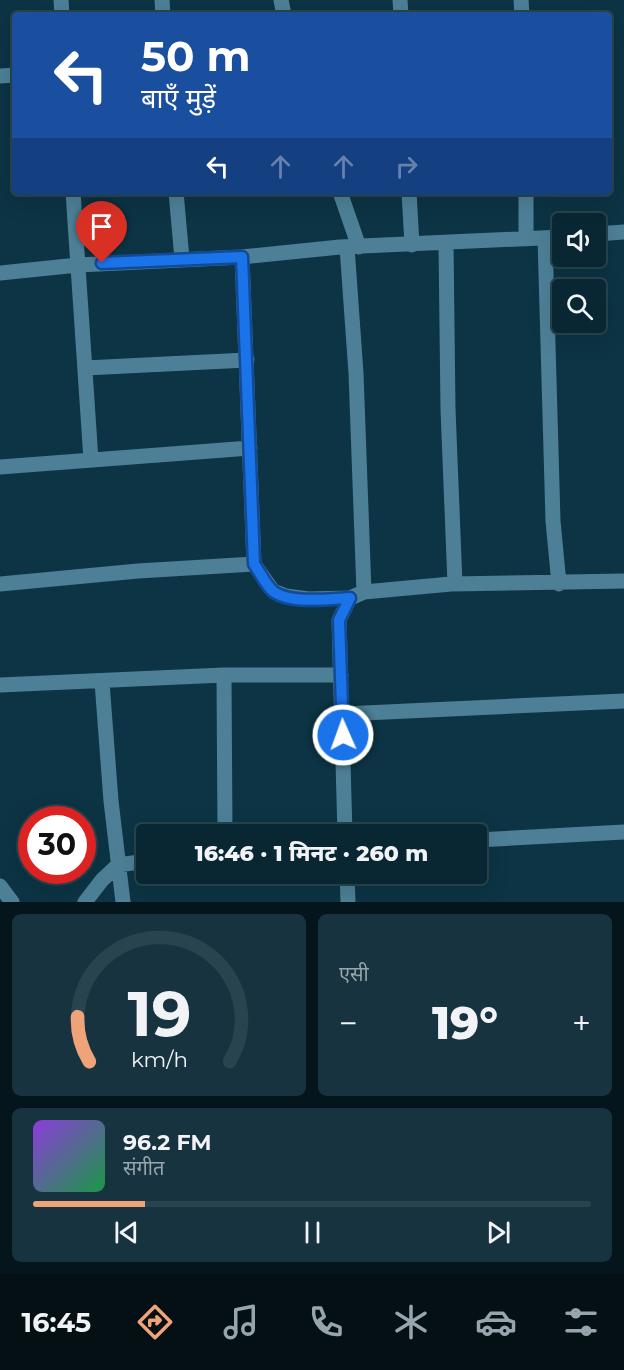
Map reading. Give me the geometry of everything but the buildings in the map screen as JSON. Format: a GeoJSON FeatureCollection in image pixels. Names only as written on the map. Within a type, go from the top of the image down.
{"type":"FeatureCollection","features":[{"type":"Feature","properties":{"kind":"street"},"geometry":{"type":"LineString","coordinates":[[73,195],[91,460]]}},
{"type":"Feature","properties":{"kind":"street"},"geometry":{"type":"LineString","coordinates":[[176,195],[182,259]]}},
{"type":"Feature","properties":{"kind":"street"},"geometry":{"type":"LineString","coordinates":[[341,195],[353,247],[356,373],[357,595],[339,620],[345,824]]}},
{"type":"Feature","properties":{"kind":"street"},"geometry":{"type":"LineString","coordinates":[[409,195],[412,245]]}},
{"type":"Feature","properties":{"kind":"street"},"geometry":{"type":"LineString","coordinates":[[526,195],[526,239]]}},
{"type":"Feature","properties":{"kind":"street"},"geometry":{"type":"LineString","coordinates":[[606,233],[624,232]]}},
{"type":"Feature","properties":{"kind":"street"},"geometry":{"type":"LineString","coordinates":[[545,238],[553,521],[559,584]]}},
{"type":"Feature","properties":{"kind":"street"},"geometry":{"type":"LineString","coordinates":[[0,273],[78,265],[242,257],[353,247],[552,238]]}},
{"type":"Feature","properties":{"kind":"street"},"geometry":{"type":"LineString","coordinates":[[446,243],[448,409],[455,584]]}},
{"type":"Feature","properties":{"kind":"street"},"geometry":{"type":"LineString","coordinates":[[242,257],[254,564],[273,591],[286,596],[308,599],[455,584],[559,584],[624,581]]}},
{"type":"Feature","properties":{"kind":"street"},"geometry":{"type":"LineString","coordinates":[[85,368],[247,360]]}},
{"type":"Feature","properties":{"kind":"street"},"geometry":{"type":"LineString","coordinates":[[0,467],[250,448]]}},
{"type":"Feature","properties":{"kind":"street"},"geometry":{"type":"LineString","coordinates":[[0,584],[138,571],[254,564]]}},
{"type":"Feature","properties":{"kind":"street"},"geometry":{"type":"LineString","coordinates":[[0,686],[224,675],[341,675]]}},
{"type":"Feature","properties":{"kind":"street"},"geometry":{"type":"LineString","coordinates":[[224,675],[225,824]]}},
{"type":"Feature","properties":{"kind":"street"},"geometry":{"type":"LineString","coordinates":[[102,682],[111,801],[123,902]]}},
{"type":"Feature","properties":{"kind":"street"},"geometry":{"type":"LineString","coordinates":[[343,714],[624,701]]}},
{"type":"Feature","properties":{"kind":"street"},"geometry":{"type":"LineString","coordinates":[[487,839],[624,831]]}},
{"type":"Feature","properties":{"kind":"street"},"geometry":{"type":"LineString","coordinates":[[85,902],[102,880],[118,865],[136,863]]}},
{"type":"Feature","properties":{"kind":"street"},"geometry":{"type":"LineString","coordinates":[[347,884],[348,902]]}},
{"type":"Feature","properties":{"kind":"street"},"geometry":{"type":"LineString","coordinates":[[0,886],[12,902]]}},
{"type":"Feature","properties":{"kind":"route"},"geometry":{"type":"LineString","coordinates":[[102,263],[242,257],[254,564],[273,591],[286,596],[308,599],[350,598],[339,620],[343,735]]}}]}
